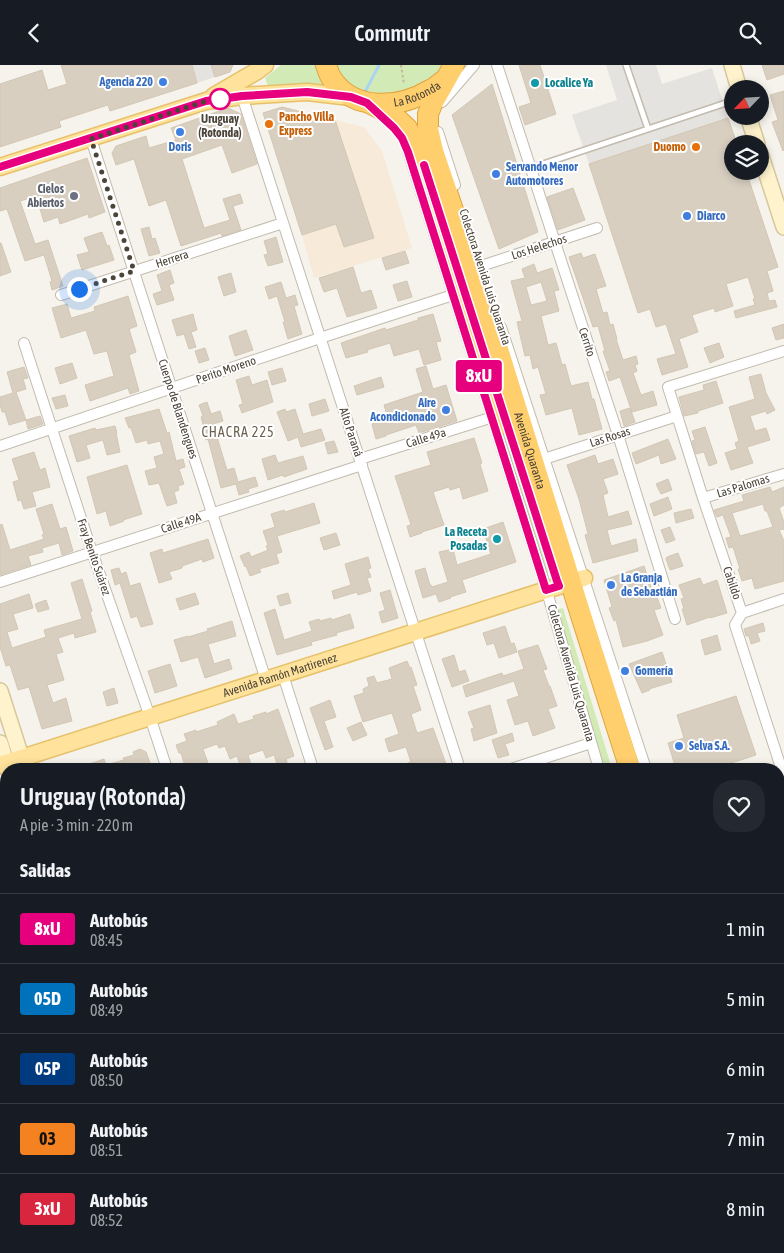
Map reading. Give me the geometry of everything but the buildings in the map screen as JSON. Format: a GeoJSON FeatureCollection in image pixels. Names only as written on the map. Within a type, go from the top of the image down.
{"type":"FeatureCollection","features":[{"type":"Feature","properties":{"kind":"highway"},"geometry":{"type":"LineString","coordinates":[[326,65],[332,79],[340,89],[363,101]]}},
{"type":"Feature","properties":{"kind":"highway","name":"La Rotonda"},"geometry":{"type":"LineString","coordinates":[[363,101],[392,104],[412,99],[431,90],[453,70]]}},
{"type":"Feature","properties":{"kind":"highway","name":"Avenida Quaranta"},"geometry":{"type":"LineString","coordinates":[[453,70],[428,114],[428,129],[432,151],[477,267],[614,763]]}},
{"type":"Feature","properties":{"kind":"highway","name":"Avenida Quaranta"},"geometry":{"type":"LineString","coordinates":[[363,101],[393,115],[406,128],[424,165],[432,206],[628,763]]}},
{"type":"Feature","properties":{"kind":"main road"},"geometry":{"type":"LineString","coordinates":[[732,65],[736,80]]}},
{"type":"Feature","properties":{"kind":"main road"},"geometry":{"type":"LineString","coordinates":[[206,101],[259,67]]}},
{"type":"Feature","properties":{"kind":"main road"},"geometry":{"type":"LineString","coordinates":[[0,167],[206,101],[242,96],[307,92],[363,101]]}},
{"type":"Feature","properties":{"kind":"main road"},"geometry":{"type":"LineString","coordinates":[[769,180],[784,227]]}},
{"type":"Feature","properties":{"kind":"main road","name":"Avenida Ramón Martirenez"},"geometry":{"type":"LineString","coordinates":[[18,763],[150,717],[565,584]]}},
{"type":"Feature","properties":{"kind":"main road"},"geometry":{"type":"LineString","coordinates":[[0,691],[12,763]]}},
{"type":"Feature","properties":{"kind":"main road"},"geometry":{"type":"LineString","coordinates":[[0,743],[11,763]]}},
{"type":"Feature","properties":{"kind":"street","name":"Colectora Avenida Luis Quaranta"},"geometry":{"type":"LineString","coordinates":[[474,65],[441,103],[437,114],[436,127],[477,267],[544,459],[591,743],[597,763]]}},
{"type":"Feature","properties":{"kind":"street","name":"Cerrito"},"geometry":{"type":"LineString","coordinates":[[497,65],[618,435],[674,619]]}},
{"type":"Feature","properties":{"kind":"street","name":"Alto Paraná"},"geometry":{"type":"LineString","coordinates":[[242,96],[458,763]]}},
{"type":"Feature","properties":{"kind":"street","name":"Cuerpo de Blandengues"},"geometry":{"type":"LineString","coordinates":[[91,139],[266,680]]}},
{"type":"Feature","properties":{"kind":"street","name":"Colectora Avenida Luis Quaranta"},"geometry":{"type":"LineString","coordinates":[[432,206],[453,295],[493,417],[643,763]]}},
{"type":"Feature","properties":{"kind":"street","name":"Herrera"},"geometry":{"type":"LineString","coordinates":[[61,295],[283,223]]}},
{"type":"Feature","properties":{"kind":"street","name":"Los Helechos"},"geometry":{"type":"LineString","coordinates":[[477,267],[597,228]]}},
{"type":"Feature","properties":{"kind":"street","name":"Perito Moreno"},"geometry":{"type":"LineString","coordinates":[[0,447],[320,338],[453,295]]}},
{"type":"Feature","properties":{"kind":"street","name":"Fray Benito Suárez"},"geometry":{"type":"LineString","coordinates":[[24,343],[92,552],[165,763]]}},
{"type":"Feature","properties":{"kind":"street","name":"Cabildo"},"geometry":{"type":"LineString","coordinates":[[781,758],[735,625],[742,613],[668,387],[784,351]]}},
{"type":"Feature","properties":{"kind":"street","name":"Las Rosas"},"geometry":{"type":"LineString","coordinates":[[544,459],[676,416]]}},
{"type":"Feature","properties":{"kind":"street","name":"Calle 49a"},"geometry":{"type":"LineString","coordinates":[[361,462],[493,417]]}},
{"type":"Feature","properties":{"kind":"street","name":"Calle 49A"},"geometry":{"type":"LineString","coordinates":[[0,582],[361,462]]}},
{"type":"Feature","properties":{"kind":"street","name":"Las Palomas"},"geometry":{"type":"LineString","coordinates":[[703,498],[784,474]]}},
{"type":"Feature","properties":{"kind":"street"},"geometry":{"type":"LineString","coordinates":[[742,613],[784,599]]}},
{"type":"Feature","properties":{"kind":"street"},"geometry":{"type":"LineString","coordinates":[[283,675],[311,763]]}},
{"type":"Feature","properties":{"kind":"street"},"geometry":{"type":"LineString","coordinates":[[529,763],[591,743]]}},
{"type":"Feature","properties":{"kind":"lane"},"geometry":{"type":"LineString","coordinates":[[626,65],[648,129]]}},
{"type":"Feature","properties":{"kind":"lane"},"geometry":{"type":"LineString","coordinates":[[530,168],[724,104]]}},
{"type":"Feature","properties":{"kind":"path"},"geometry":{"type":"LineString","coordinates":[[401,65],[406,91],[412,99]]}},
{"type":"Feature","properties":{"kind":"shaded area"},"geometry":{"type":"Polygon","coordinates":[[[192,65],[211,65],[215,77],[197,83],[192,65]]]}},
{"type":"Feature","properties":{"kind":"shaded area"},"geometry":{"type":"Polygon","coordinates":[[[606,65],[656,65],[662,84],[712,68],[724,106],[724,119],[589,164],[572,115],[617,100],[606,65]]]}},
{"type":"Feature","properties":{"kind":"shaded area"},"geometry":{"type":"Polygon","coordinates":[[[290,109],[364,127],[382,151],[412,248],[314,278],[284,179],[299,174],[308,163],[290,109]]]}},
{"type":"Feature","properties":{"kind":"green space"},"geometry":{"type":"Polygon","coordinates":[[[281,65],[323,65],[330,88],[268,87],[265,78],[281,65]]]}},
{"type":"Feature","properties":{"kind":"green space"},"geometry":{"type":"Polygon","coordinates":[[[334,65],[444,65],[443,70],[422,87],[388,96],[355,88],[340,76],[334,65]]]}},
{"type":"Feature","properties":{"kind":"green space"},"geometry":{"type":"Polygon","coordinates":[[[435,209],[552,572],[544,574],[435,209]]]}},
{"type":"Feature","properties":{"kind":"green space"},"geometry":{"type":"Polygon","coordinates":[[[563,608],[610,763],[603,763],[556,610],[563,608]]]}},
{"type":"Feature","properties":{"kind":"waterway"},"geometry":{"type":"LineString","coordinates":[[366,90],[379,65]]}},
{"type":"Feature","properties":{"kind":"bus line","name":"8xU"},"geometry":{"type":"LineString","coordinates":[[0,167],[206,101],[242,96],[307,92],[351,97],[367,103],[394,128],[402,138],[408,152],[546,590],[559,586],[424,165]]}},
{"type":"Feature","properties":{"kind":"place","name":"Agencia 220"},"geometry":{"type":"Point","coordinates":[163,82]}},
{"type":"Feature","properties":{"kind":"place","name":"Localice Ya"},"geometry":{"type":"Point","coordinates":[535,83]}},
{"type":"Feature","properties":{"kind":"place","name":"Uruguay (Rotonda)"},"geometry":{"type":"Point","coordinates":[220,99]}},
{"type":"Feature","properties":{"kind":"place","name":"Pancho Villa Express"},"geometry":{"type":"Point","coordinates":[269,124]}},
{"type":"Feature","properties":{"kind":"place","name":"Doris"},"geometry":{"type":"Point","coordinates":[180,132]}},
{"type":"Feature","properties":{"kind":"place","name":"Duomo"},"geometry":{"type":"Point","coordinates":[696,147]}},
{"type":"Feature","properties":{"kind":"place","name":"Servando Menor Automotores"},"geometry":{"type":"Point","coordinates":[496,174]}},
{"type":"Feature","properties":{"kind":"place","name":"Cielos Abiertos"},"geometry":{"type":"Point","coordinates":[74,196]}},
{"type":"Feature","properties":{"kind":"place","name":"Diarco"},"geometry":{"type":"Point","coordinates":[687,216]}},
{"type":"Feature","properties":{"kind":"place","name":"Aire Acondicionado"},"geometry":{"type":"Point","coordinates":[446,410]}},
{"type":"Feature","properties":{"kind":"place","name":"La Receta Posadas"},"geometry":{"type":"Point","coordinates":[497,539]}},
{"type":"Feature","properties":{"kind":"place","name":"La Granja de Sebastián"},"geometry":{"type":"Point","coordinates":[611,585]}},
{"type":"Feature","properties":{"kind":"place","name":"Gomería"},"geometry":{"type":"Point","coordinates":[625,671]}},
{"type":"Feature","properties":{"kind":"place","name":"Selva S.A."},"geometry":{"type":"Point","coordinates":[679,746]}},
{"type":"Feature","properties":{"kind":"district","name":"CHACRA 225"},"geometry":{"type":"Point","coordinates":[238,432]}},
{"type":"Feature","properties":{"kind":"route"},"geometry":{"type":"LineString","coordinates":[[79,289],[134,271],[91,139],[206,101],[220,99]]}}]}
